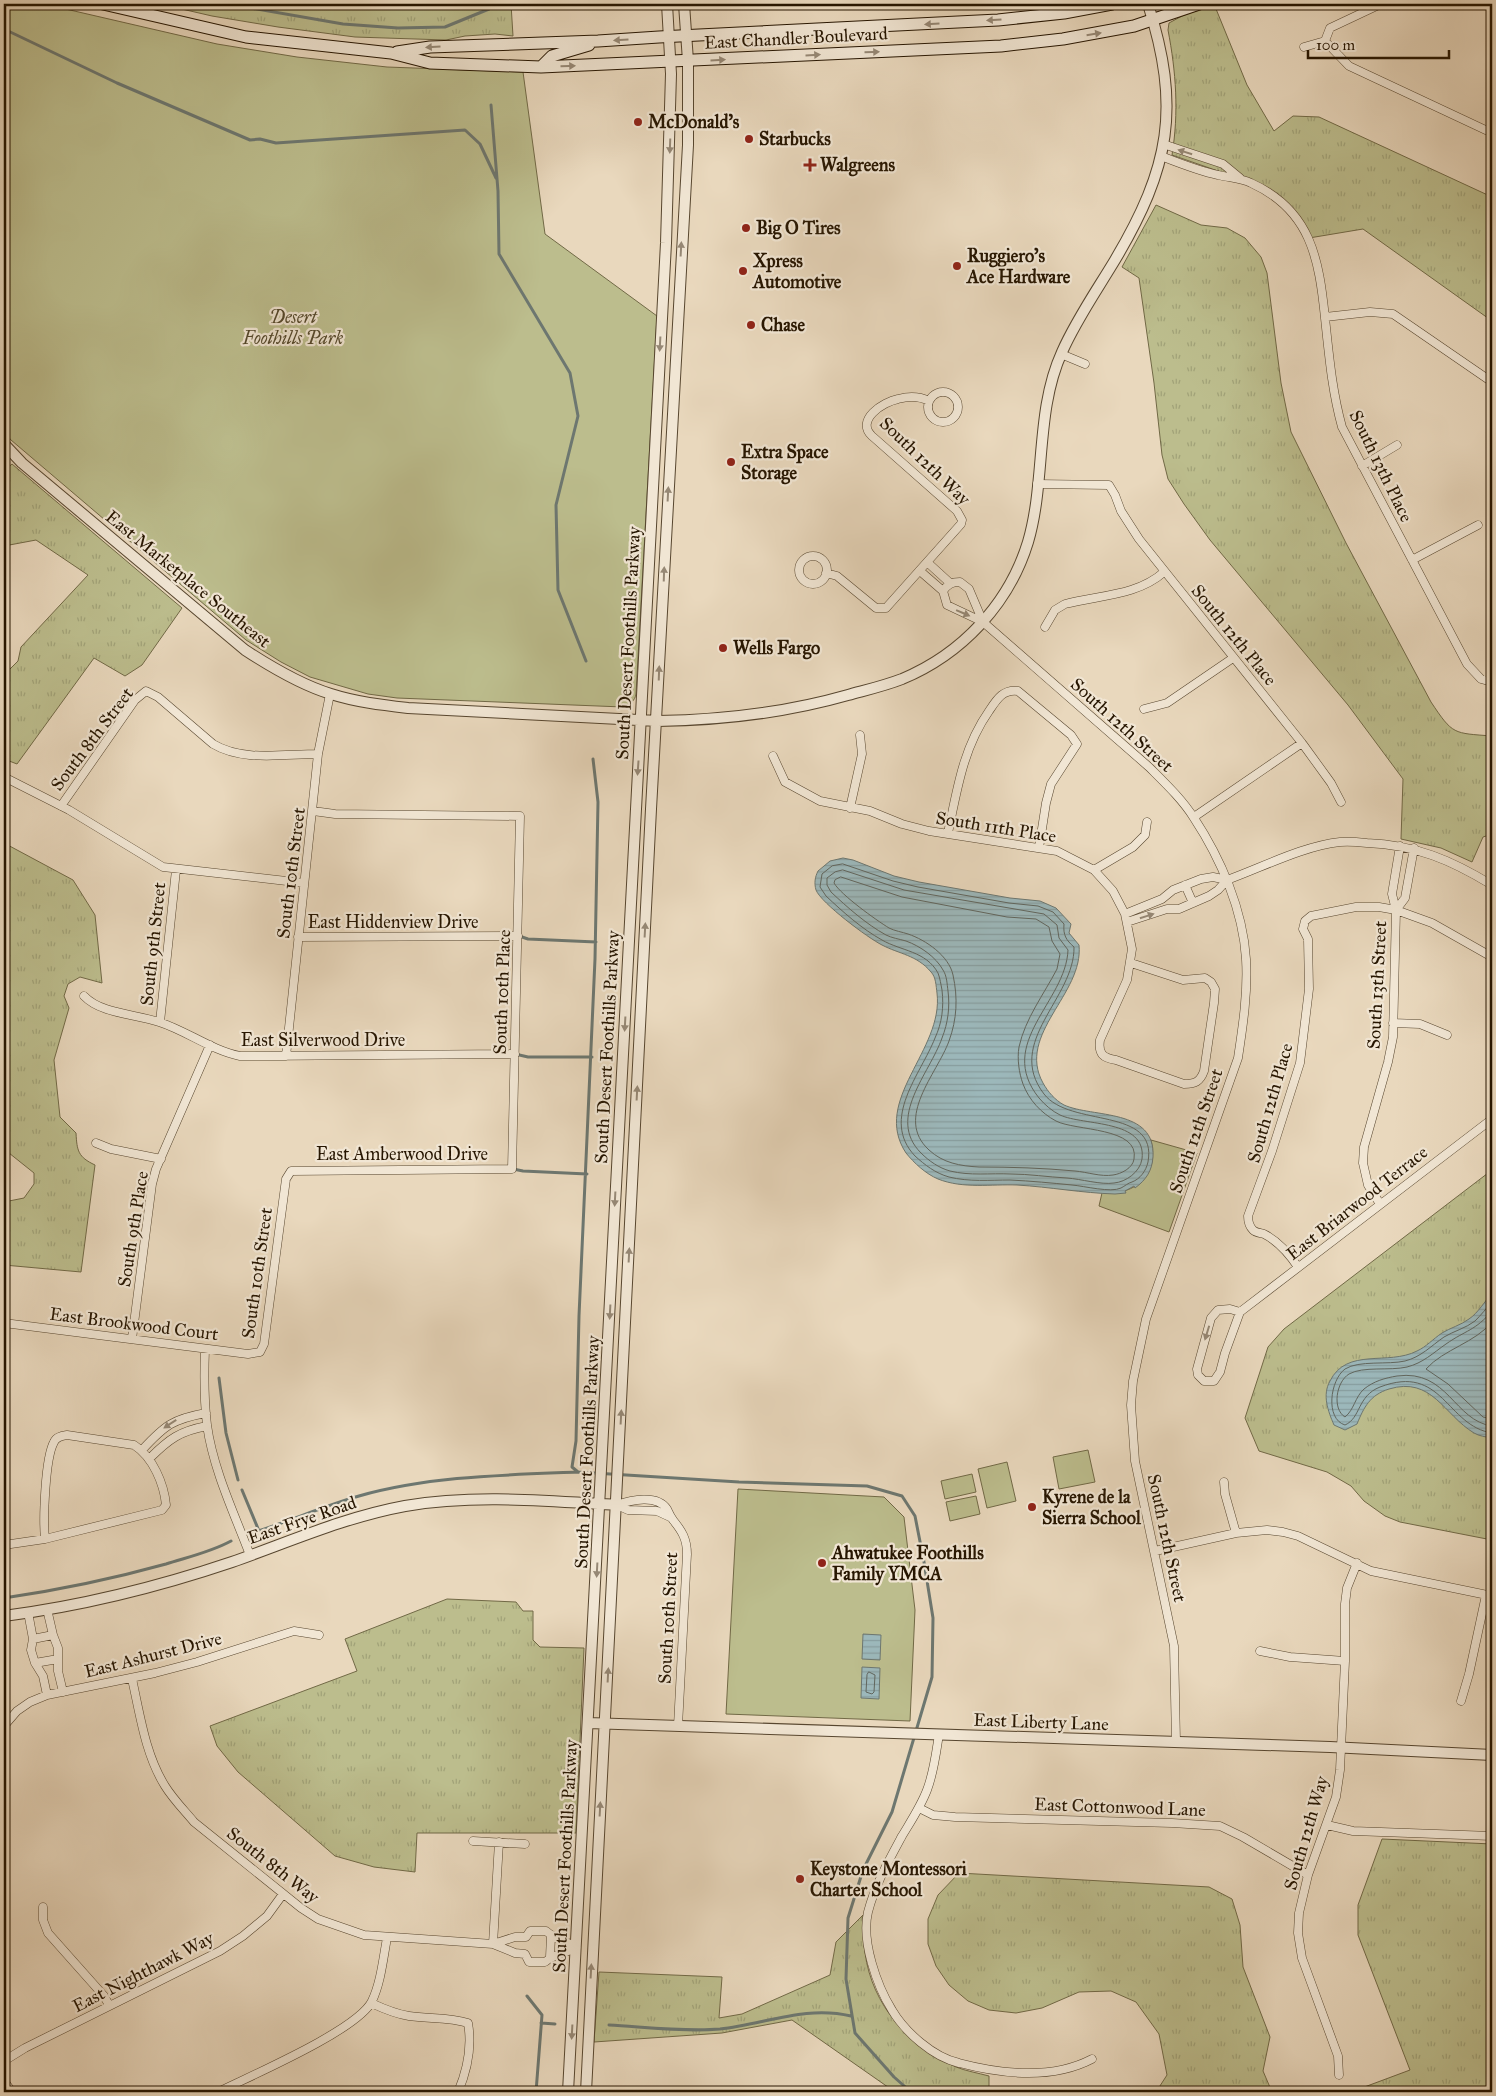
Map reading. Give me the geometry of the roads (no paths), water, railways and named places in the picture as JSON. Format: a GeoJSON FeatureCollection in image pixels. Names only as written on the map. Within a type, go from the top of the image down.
{"type":"FeatureCollection","features":[{"type":"Feature","properties":{"kind":"main road","name":"East Chandler Boulevard"},"geometry":{"type":"LineString","coordinates":[[103,4],[246,37],[391,53],[430,63],[541,67],[1001,46],[1101,33],[1153,20],[1199,4]]}},
{"type":"Feature","properties":{"kind":"main road","name":"East Chandler Boulevard"},"geometry":{"type":"LineString","coordinates":[[391,53],[430,47],[598,41],[998,20],[1064,13],[1112,4]]}},
{"type":"Feature","properties":{"kind":"main road"},"geometry":{"type":"LineString","coordinates":[[541,67],[552,56],[573,51],[598,41]]}},
{"type":"Feature","properties":{"kind":"street","name":"South Desert Foothills Parkway"},"geometry":{"type":"LineString","coordinates":[[568,2092],[602,1480],[666,243],[671,62],[667,4]]}},
{"type":"Feature","properties":{"kind":"street","name":"South Desert Foothills Parkway"},"geometry":{"type":"LineString","coordinates":[[586,2092],[651,809],[658,721],[668,497],[688,145],[688,61],[684,4]]}},
{"type":"Feature","properties":{"kind":"street"},"geometry":{"type":"LineString","coordinates":[[983,622],[1009,589],[1028,542],[1034,513],[1048,398],[1053,373],[1072,330],[1147,201],[1160,156],[1166,128],[1166,81],[1148,4]]}},
{"type":"Feature","properties":{"kind":"street"},"geometry":{"type":"LineString","coordinates":[[1325,41],[1330,28],[1380,4]]}},
{"type":"Feature","properties":{"kind":"street"},"geometry":{"type":"LineString","coordinates":[[1304,47],[1325,41]]}},
{"type":"Feature","properties":{"kind":"street"},"geometry":{"type":"LineString","coordinates":[[1325,41],[1349,66],[1492,133]]}},
{"type":"Feature","properties":{"kind":"street","name":"South 13th Place"},"geometry":{"type":"LineString","coordinates":[[1163,144],[1223,164],[1241,179]]}},
{"type":"Feature","properties":{"kind":"street","name":"South 13th Place"},"geometry":{"type":"LineString","coordinates":[[1160,156],[1204,171],[1252,183],[1280,200],[1306,231],[1318,264],[1335,401],[1342,427],[1467,664],[1481,679],[1492,682]]}},
{"type":"Feature","properties":{"kind":"street"},"geometry":{"type":"LineString","coordinates":[[1325,317],[1370,312],[1392,314],[1492,382]]}},
{"type":"Feature","properties":{"kind":"street"},"geometry":{"type":"LineString","coordinates":[[1061,354],[1085,364]]}},
{"type":"Feature","properties":{"kind":"street","name":"South 12th Way"},"geometry":{"type":"LineString","coordinates":[[927,562],[962,520],[957,511],[869,433],[866,424],[874,413],[888,401],[916,397],[930,401]]}},
{"type":"Feature","properties":{"kind":"street","name":"East Marketplace Southeast"},"geometry":{"type":"LineString","coordinates":[[4,444],[22,463],[245,650],[281,672],[330,694],[374,704],[408,708],[658,721],[725,719],[756,715],[829,701],[900,679],[949,653],[971,635],[983,622]]}},
{"type":"Feature","properties":{"kind":"street"},"geometry":{"type":"LineString","coordinates":[[1362,466],[1397,445]]}},
{"type":"Feature","properties":{"kind":"street","name":"South 12th Place"},"geometry":{"type":"LineString","coordinates":[[1037,484],[1109,485],[1121,511],[1139,540],[1302,743],[1332,783],[1341,802]]}},
{"type":"Feature","properties":{"kind":"street"},"geometry":{"type":"LineString","coordinates":[[1412,560],[1478,526]]}},
{"type":"Feature","properties":{"kind":"street"},"geometry":{"type":"LineString","coordinates":[[826,573],[837,576],[870,605],[881,609],[890,603],[927,562]]}},
{"type":"Feature","properties":{"kind":"street","name":"South 12th Street"},"geometry":{"type":"LineString","coordinates":[[927,562],[950,583],[960,582],[969,589],[983,622]]}},
{"type":"Feature","properties":{"kind":"street","name":"South 12th Street"},"geometry":{"type":"LineString","coordinates":[[920,571],[943,591],[944,600],[951,609],[983,622],[1149,767],[1172,790],[1194,817],[1228,880],[1239,915],[1246,959],[1245,1017],[1238,1058],[1146,1319],[1133,1381],[1131,1405],[1133,1446],[1174,1646],[1176,1742]]}},
{"type":"Feature","properties":{"kind":"street"},"geometry":{"type":"LineString","coordinates":[[1045,626],[1055,610],[1064,604],[1135,589],[1153,581],[1164,572]]}},
{"type":"Feature","properties":{"kind":"street"},"geometry":{"type":"LineString","coordinates":[[943,591],[950,583]]}},
{"type":"Feature","properties":{"kind":"street"},"geometry":{"type":"LineString","coordinates":[[1144,709],[1166,703],[1233,658]]}},
{"type":"Feature","properties":{"kind":"street"},"geometry":{"type":"LineString","coordinates":[[948,833],[961,768],[970,742],[994,702],[1009,690],[1018,691],[1071,735],[1077,744],[1052,784],[1039,848]]}},
{"type":"Feature","properties":{"kind":"street","name":"South 8th Street"},"geometry":{"type":"LineString","coordinates":[[61,806],[135,700],[146,691],[158,697],[213,744],[223,750],[234,754],[254,755],[318,754]]}},
{"type":"Feature","properties":{"kind":"street","name":"South 10th Street"},"geometry":{"type":"LineString","coordinates":[[286,1056],[318,754],[330,694]]}},
{"type":"Feature","properties":{"kind":"street"},"geometry":{"type":"LineString","coordinates":[[850,808],[862,754],[860,735]]}},
{"type":"Feature","properties":{"kind":"street"},"geometry":{"type":"LineString","coordinates":[[1194,817],[1302,743]]}},
{"type":"Feature","properties":{"kind":"street","name":"South 11th Place"},"geometry":{"type":"LineString","coordinates":[[773,756],[785,782],[820,801],[870,811],[920,829],[1014,846],[1057,851],[1094,870],[1113,891],[1127,922],[1132,949],[1127,980],[1100,1040],[1101,1054],[1106,1059],[1116,1060],[1184,1084],[1194,1084],[1202,1078],[1204,1071],[1214,1003],[1214,989],[1211,982],[1205,978],[1183,980],[1131,963]]}},
{"type":"Feature","properties":{"kind":"street"},"geometry":{"type":"LineString","coordinates":[[4,776],[61,806],[163,868],[304,883]]}},
{"type":"Feature","properties":{"kind":"street","name":"South 10th Place"},"geometry":{"type":"LineString","coordinates":[[313,811],[335,814],[520,816],[512,1169]]}},
{"type":"Feature","properties":{"kind":"street"},"geometry":{"type":"LineString","coordinates":[[1094,870],[1133,847],[1145,836],[1147,822]]}},
{"type":"Feature","properties":{"kind":"street"},"geometry":{"type":"LineString","coordinates":[[1127,922],[1167,909],[1179,909],[1218,890],[1228,880],[1309,849],[1341,842],[1414,848],[1438,856],[1468,870],[1492,885]]}},
{"type":"Feature","properties":{"kind":"street","name":"South 13th Street"},"geometry":{"type":"LineString","coordinates":[[1380,1204],[1368,1185],[1362,1163],[1364,1147],[1388,1062],[1393,1023],[1396,910],[1392,894],[1400,846]]}},
{"type":"Feature","properties":{"kind":"street","name":"South 13th Street"},"geometry":{"type":"LineString","coordinates":[[1396,910],[1405,898],[1414,848]]}},
{"type":"Feature","properties":{"kind":"street","name":"South 9th Street"},"geometry":{"type":"LineString","coordinates":[[160,1022],[176,870]]}},
{"type":"Feature","properties":{"kind":"street"},"geometry":{"type":"LineString","coordinates":[[1124,914],[1162,899],[1173,890],[1201,879],[1213,877],[1228,880]]}},
{"type":"Feature","properties":{"kind":"street"},"geometry":{"type":"LineString","coordinates":[[1394,880],[1408,883]]}},
{"type":"Feature","properties":{"kind":"street"},"geometry":{"type":"LineString","coordinates":[[1185,885],[1193,903]]}},
{"type":"Feature","properties":{"kind":"street","name":"South 12th Place"},"geometry":{"type":"LineString","coordinates":[[1298,1267],[1290,1255],[1276,1243],[1265,1235],[1254,1231],[1249,1225],[1248,1216],[1272,1151],[1300,1063],[1309,990],[1308,939],[1304,929],[1305,921],[1311,916],[1356,907],[1379,907],[1396,910]]}},
{"type":"Feature","properties":{"kind":"street"},"geometry":{"type":"LineString","coordinates":[[1396,910],[1432,923],[1492,957]]}},
{"type":"Feature","properties":{"kind":"street","name":"East Hiddenview Drive"},"geometry":{"type":"LineString","coordinates":[[298,937],[518,936]]}},
{"type":"Feature","properties":{"kind":"street","name":"East Silverwood Drive"},"geometry":{"type":"LineString","coordinates":[[84,996],[101,1007],[160,1022],[226,1054],[240,1056],[515,1054]]}},
{"type":"Feature","properties":{"kind":"street"},"geometry":{"type":"LineString","coordinates":[[1393,1023],[1420,1024],[1447,1035]]}},
{"type":"Feature","properties":{"kind":"street","name":"South 9th Place"},"geometry":{"type":"LineString","coordinates":[[132,1339],[152,1184],[210,1045]]}},
{"type":"Feature","properties":{"kind":"street","name":"East Briarwood Terrace"},"geometry":{"type":"LineString","coordinates":[[1240,1312],[1415,1176],[1492,1119]]}},
{"type":"Feature","properties":{"kind":"street"},"geometry":{"type":"LineString","coordinates":[[96,1143],[161,1159]]}},
{"type":"Feature","properties":{"kind":"street","name":"East Amberwood Drive"},"geometry":{"type":"LineString","coordinates":[[291,1171],[512,1169]]}},
{"type":"Feature","properties":{"kind":"street","name":"South 10th Street"},"geometry":{"type":"LineString","coordinates":[[260,1352],[264,1344],[286,1180],[291,1171]]}},
{"type":"Feature","properties":{"kind":"street"},"geometry":{"type":"LineString","coordinates":[[614,1228],[631,1228]]}},
{"type":"Feature","properties":{"kind":"street"},"geometry":{"type":"LineString","coordinates":[[1230,1309],[1240,1312],[1220,1372],[1214,1381],[1204,1381],[1198,1375],[1196,1369],[1211,1318],[1218,1310],[1230,1309]]}},
{"type":"Feature","properties":{"kind":"street","name":"East Brookwood Court"},"geometry":{"type":"LineString","coordinates":[[4,1323],[248,1354],[260,1352]]}},
{"type":"Feature","properties":{"kind":"street"},"geometry":{"type":"LineString","coordinates":[[205,1349],[204,1382],[207,1426],[225,1490],[250,1555]]}},
{"type":"Feature","properties":{"kind":"street"},"geometry":{"type":"LineString","coordinates":[[142,1450],[169,1423],[187,1416],[206,1413]]}},
{"type":"Feature","properties":{"kind":"street"},"geometry":{"type":"LineString","coordinates":[[150,1458],[176,1435],[207,1426]]}},
{"type":"Feature","properties":{"kind":"street"},"geometry":{"type":"LineString","coordinates":[[4,1545],[46,1539],[162,1510],[166,1506],[165,1496],[150,1458],[142,1450],[134,1446],[67,1435],[58,1437],[53,1443],[46,1482],[44,1523],[46,1539]]}},
{"type":"Feature","properties":{"kind":"street"},"geometry":{"type":"LineString","coordinates":[[1224,1482],[1225,1494],[1236,1533]]}},
{"type":"Feature","properties":{"kind":"street","name":"East Frye Road"},"geometry":{"type":"LineString","coordinates":[[617,1505],[633,1499],[651,1501]]}},
{"type":"Feature","properties":{"kind":"street","name":"East Frye Road"},"geometry":{"type":"LineString","coordinates":[[4,1616],[47,1609],[168,1582],[351,1520],[420,1504],[465,1500],[498,1500],[600,1504],[617,1505],[628,1510],[651,1510],[670,1517]]}},
{"type":"Feature","properties":{"kind":"street"},"geometry":{"type":"LineString","coordinates":[[651,1510],[651,1501],[659,1502],[667,1509],[670,1517]]}},
{"type":"Feature","properties":{"kind":"street","name":"South 10th Street"},"geometry":{"type":"LineString","coordinates":[[670,1517],[685,1538],[687,1544],[678,1726]]}},
{"type":"Feature","properties":{"kind":"street"},"geometry":{"type":"LineString","coordinates":[[1155,1551],[1236,1533],[1267,1530],[1283,1532],[1298,1536],[1371,1571],[1489,1595],[1461,1702]]}},
{"type":"Feature","properties":{"kind":"street","name":"South 12th Way"},"geometry":{"type":"LineString","coordinates":[[1339,2075],[1338,2056],[1302,1958],[1298,1933],[1298,1913],[1308,1875],[1336,1797],[1341,1748],[1345,1661],[1345,1604],[1347,1588],[1357,1564]]}},
{"type":"Feature","properties":{"kind":"street"},"geometry":{"type":"LineString","coordinates":[[47,1609],[58,1648],[58,1671],[63,1692]]}},
{"type":"Feature","properties":{"kind":"street"},"geometry":{"type":"LineString","coordinates":[[28,1612],[33,1639],[31,1650],[35,1663],[43,1676],[48,1695]]}},
{"type":"Feature","properties":{"kind":"street","name":"East Ashurst Drive"},"geometry":{"type":"LineString","coordinates":[[4,1726],[18,1711],[30,1702],[48,1695],[132,1678],[197,1662],[294,1631],[319,1635]]}},
{"type":"Feature","properties":{"kind":"street"},"geometry":{"type":"LineString","coordinates":[[33,1639],[53,1635]]}},
{"type":"Feature","properties":{"kind":"street"},"geometry":{"type":"LineString","coordinates":[[1260,1651],[1290,1657],[1345,1661]]}},
{"type":"Feature","properties":{"kind":"street"},"geometry":{"type":"LineString","coordinates":[[35,1663],[58,1659]]}},
{"type":"Feature","properties":{"kind":"street","name":"South 8th Way"},"geometry":{"type":"LineString","coordinates":[[132,1678],[148,1747],[156,1770],[165,1787],[194,1822],[283,1894],[318,1919],[364,1935],[493,1944],[515,1953],[525,1954],[529,1962],[545,1962],[550,1957],[564,1954],[576,1948],[566,1940],[555,1939],[546,1931],[530,1931],[526,1937],[515,1937],[493,1944]]}},
{"type":"Feature","properties":{"kind":"street","name":"East Liberty Lane"},"geometry":{"type":"LineString","coordinates":[[588,1723],[1492,1754]]}},
{"type":"Feature","properties":{"kind":"street"},"geometry":{"type":"LineString","coordinates":[[935,1734],[931,1779],[919,1808],[884,1869],[868,1914],[870,1954],[883,1996],[896,2016],[912,2035],[934,2051],[954,2062],[983,2069],[1009,2072],[1044,2072],[1078,2066],[1092,2059]]}},
{"type":"Feature","properties":{"kind":"street","name":"East Cottonwood Lane"},"geometry":{"type":"LineString","coordinates":[[919,1808],[933,1815],[1220,1826],[1243,1836],[1308,1875]]}},
{"type":"Feature","properties":{"kind":"street"},"geometry":{"type":"LineString","coordinates":[[1327,1824],[1353,1831],[1492,1836]]}},
{"type":"Feature","properties":{"kind":"street"},"geometry":{"type":"LineString","coordinates":[[473,1841],[525,1844]]}},
{"type":"Feature","properties":{"kind":"street"},"geometry":{"type":"LineString","coordinates":[[493,1944],[499,1842]]}},
{"type":"Feature","properties":{"kind":"street","name":"East Nighthawk Way"},"geometry":{"type":"LineString","coordinates":[[4,2061],[25,2048],[228,1946],[267,1916],[283,1894]]}},
{"type":"Feature","properties":{"kind":"street"},"geometry":{"type":"LineString","coordinates":[[43,1907],[43,1920],[48,1933],[104,1996],[109,2005]]}},
{"type":"Feature","properties":{"kind":"street"},"geometry":{"type":"LineString","coordinates":[[550,1957],[551,1936]]}},
{"type":"Feature","properties":{"kind":"street"},"geometry":{"type":"LineString","coordinates":[[525,1954],[526,1937]]}},
{"type":"Feature","properties":{"kind":"street"},"geometry":{"type":"LineString","coordinates":[[218,2092],[334,2033],[355,2020],[371,2003],[382,1965],[387,1938]]}},
{"type":"Feature","properties":{"kind":"street"},"geometry":{"type":"LineString","coordinates":[[371,2003],[409,2016],[455,2019],[468,2023],[470,2033],[466,2075],[458,2092]]}},
{"type":"Feature","properties":{"kind":"street"},"geometry":{"type":"LineString","coordinates":[[4,2081],[12,2092]]}},
{"type":"Feature","properties":{"kind":"water"},"geometry":{"type":"Polygon","coordinates":[[[843,858],[894,876],[919,882],[1010,898],[1040,901],[1056,908],[1071,924],[1069,933],[1079,945],[1078,963],[1072,980],[1044,1031],[1038,1048],[1037,1065],[1047,1090],[1064,1105],[1134,1122],[1144,1130],[1151,1141],[1153,1157],[1150,1171],[1139,1185],[1125,1191],[1126,1193],[1115,1194],[1017,1185],[957,1184],[934,1177],[920,1168],[909,1157],[898,1133],[897,1114],[902,1094],[930,1035],[936,1014],[936,982],[933,974],[926,966],[875,941],[846,920],[820,896],[815,885],[818,871],[830,861],[843,858]]]}},
{"type":"Feature","properties":{"kind":"water"},"geometry":{"type":"Polygon","coordinates":[[[1492,1293],[1492,1438],[1474,1433],[1427,1392],[1404,1386],[1389,1389],[1372,1398],[1365,1407],[1357,1424],[1345,1430],[1334,1425],[1328,1409],[1326,1392],[1330,1381],[1337,1371],[1347,1364],[1357,1361],[1406,1355],[1417,1351],[1442,1333],[1463,1323],[1478,1310],[1492,1293]]]}},
{"type":"Feature","properties":{"kind":"water"},"geometry":{"type":"Polygon","coordinates":[[[863,1634],[881,1635],[880,1660],[862,1659],[863,1634]]]}},
{"type":"Feature","properties":{"kind":"water"},"geometry":{"type":"Polygon","coordinates":[[[862,1667],[880,1668],[879,1699],[861,1698],[862,1667]]]}},
{"type":"Feature","properties":{"kind":"waterway"},"geometry":{"type":"LineString","coordinates":[[228,4],[343,24],[398,28],[445,27],[489,9],[487,4]]}},
{"type":"Feature","properties":{"kind":"waterway"},"geometry":{"type":"LineString","coordinates":[[4,29],[117,83],[250,140],[260,139],[276,143],[465,130],[480,144],[496,178]]}},
{"type":"Feature","properties":{"kind":"waterway"},"geometry":{"type":"LineString","coordinates":[[491,105],[498,191],[499,254],[570,373],[578,416],[556,505],[558,590],[586,661]]}},
{"type":"Feature","properties":{"kind":"waterway"},"geometry":{"type":"LineString","coordinates":[[593,759],[598,802],[595,959],[579,1316],[576,1441],[572,1467],[578,1472],[739,1482],[867,1486],[902,1496],[915,1516],[933,1618],[932,1677],[892,1812],[863,1870],[848,1918],[846,1979],[855,2033],[894,2077],[911,2092]]}},
{"type":"Feature","properties":{"kind":"waterway"},"geometry":{"type":"LineString","coordinates":[[519,936],[528,939],[596,942]]}},
{"type":"Feature","properties":{"kind":"waterway"},"geometry":{"type":"LineString","coordinates":[[515,1054],[528,1057],[592,1057]]}},
{"type":"Feature","properties":{"kind":"waterway"},"geometry":{"type":"LineString","coordinates":[[513,1169],[587,1174]]}},
{"type":"Feature","properties":{"kind":"waterway"},"geometry":{"type":"LineString","coordinates":[[219,1378],[226,1433],[238,1480]]}},
{"type":"Feature","properties":{"kind":"waterway"},"geometry":{"type":"LineString","coordinates":[[255,1532],[333,1504],[386,1489],[440,1480],[578,1472]]}},
{"type":"Feature","properties":{"kind":"waterway"},"geometry":{"type":"LineString","coordinates":[[242,1490],[259,1531]]}},
{"type":"Feature","properties":{"kind":"waterway"},"geometry":{"type":"LineString","coordinates":[[4,1598],[126,1575],[199,1554],[231,1541]]}},
{"type":"Feature","properties":{"kind":"waterway"},"geometry":{"type":"LineString","coordinates":[[527,1996],[542,2015],[536,2092]]}},
{"type":"Feature","properties":{"kind":"waterway"},"geometry":{"type":"LineString","coordinates":[[609,2025],[706,2030],[737,2027],[802,2014],[834,2013],[851,2016]]}},
{"type":"Feature","properties":{"kind":"waterway"},"geometry":{"type":"LineString","coordinates":[[541,2023],[555,2024]]}},
{"type":"Feature","properties":{"kind":"place","name":"McDonald's"},"geometry":{"type":"Point","coordinates":[638,122]}},
{"type":"Feature","properties":{"kind":"place","name":"Starbucks"},"geometry":{"type":"Point","coordinates":[749,139]}},
{"type":"Feature","properties":{"kind":"place","name":"Walgreens"},"geometry":{"type":"Point","coordinates":[810,165]}},
{"type":"Feature","properties":{"kind":"place","name":"Big O Tires"},"geometry":{"type":"Point","coordinates":[746,228]}},
{"type":"Feature","properties":{"kind":"place","name":"Ruggiero's Ace Hardware"},"geometry":{"type":"Point","coordinates":[957,266]}},
{"type":"Feature","properties":{"kind":"place","name":"Xpress Automotive"},"geometry":{"type":"Point","coordinates":[743,271]}},
{"type":"Feature","properties":{"kind":"place","name":"Chase"},"geometry":{"type":"Point","coordinates":[751,325]}},
{"type":"Feature","properties":{"kind":"place","name":"Extra Space Storage"},"geometry":{"type":"Point","coordinates":[731,462]}},
{"type":"Feature","properties":{"kind":"place","name":"Wells Fargo"},"geometry":{"type":"Point","coordinates":[723,648]}},
{"type":"Feature","properties":{"kind":"place","name":"Kyrene de la Sierra School"},"geometry":{"type":"Point","coordinates":[1032,1507]}},
{"type":"Feature","properties":{"kind":"place","name":"Ahwatukee Foothills Family YMCA"},"geometry":{"type":"Point","coordinates":[822,1563]}},
{"type":"Feature","properties":{"kind":"place","name":"Keystone Montessori Charter School"},"geometry":{"type":"Point","coordinates":[800,1879]}},
{"type":"Feature","properties":{"kind":"park label","name":"Desert Foothills Park"},"geometry":{"type":"Point","coordinates":[293,327]}}]}
